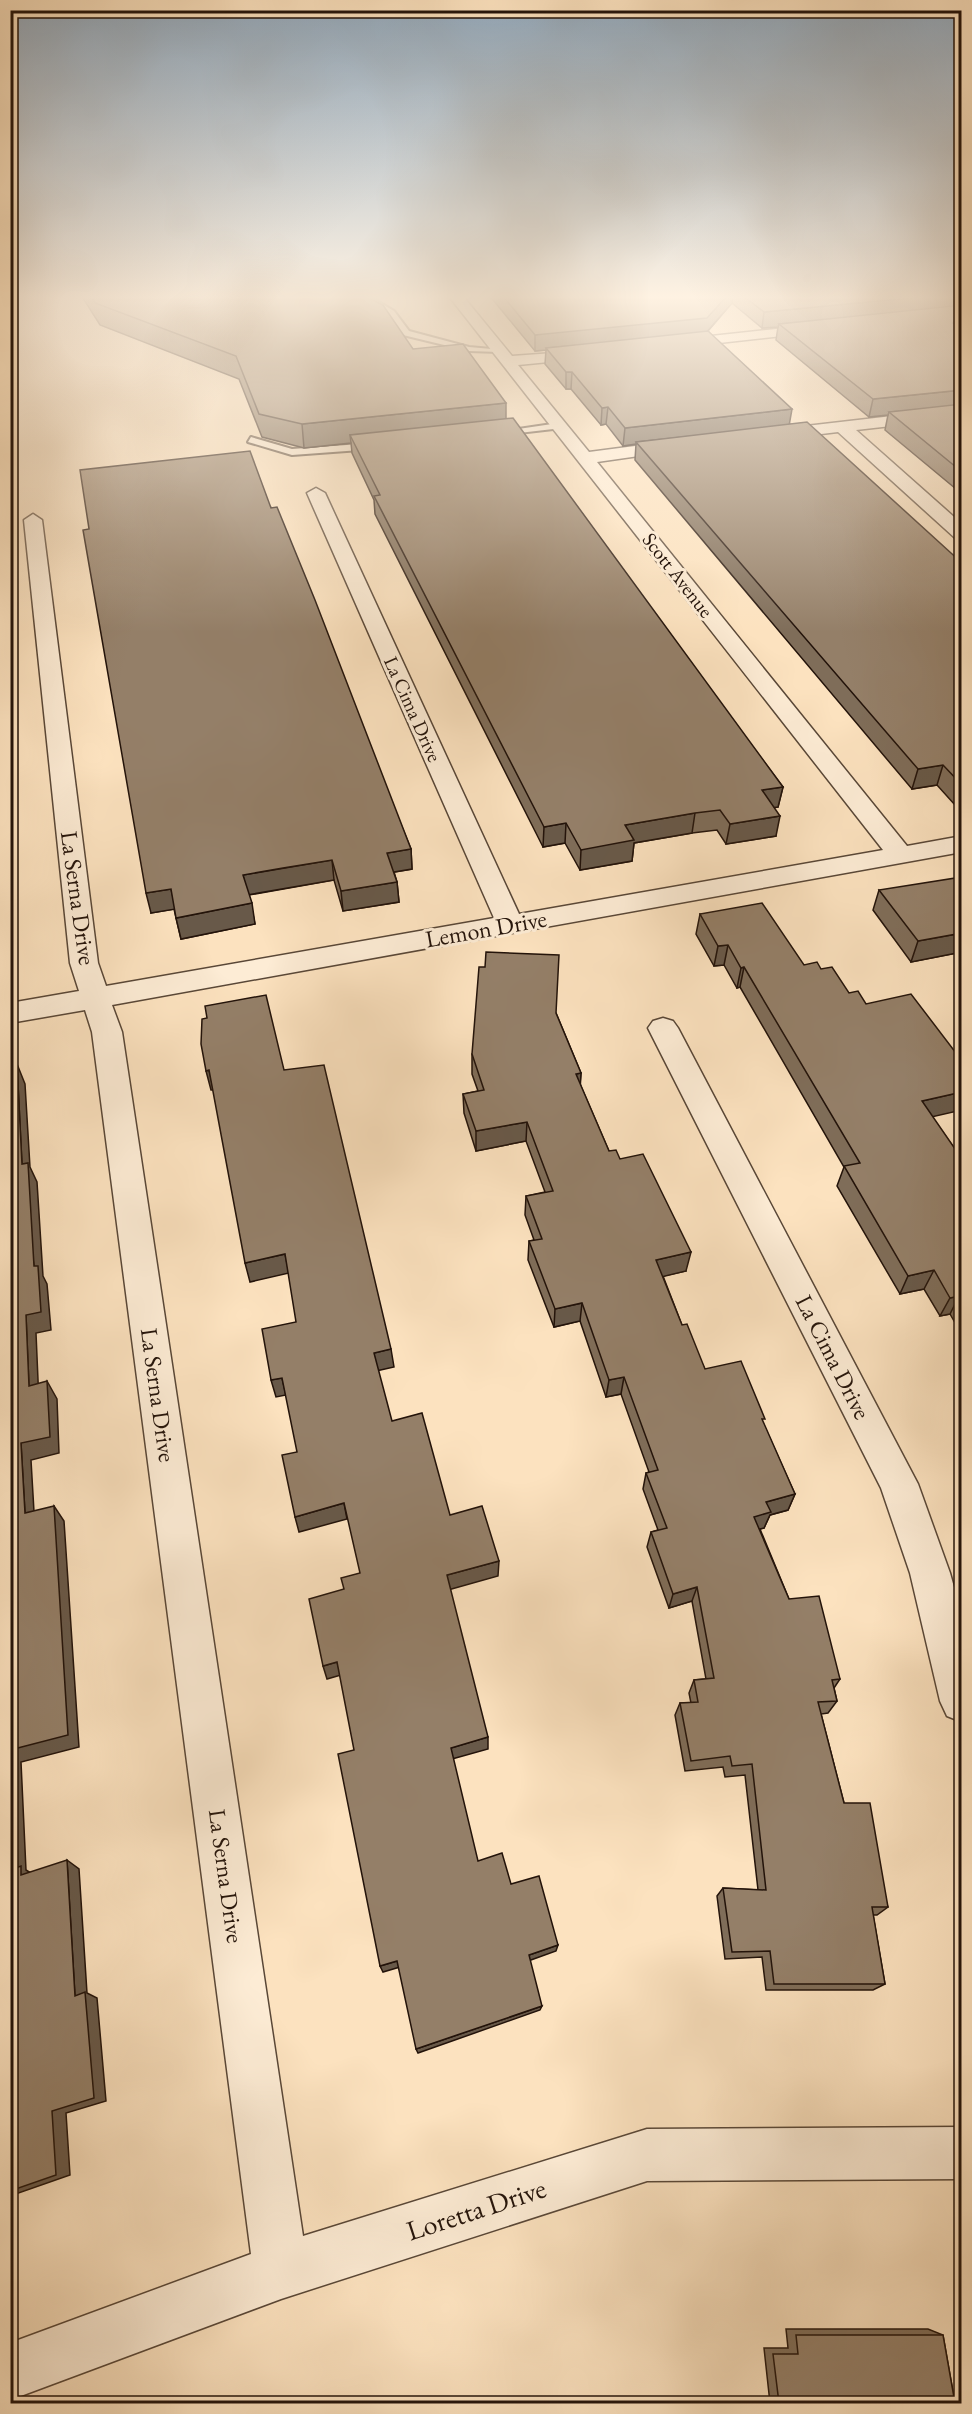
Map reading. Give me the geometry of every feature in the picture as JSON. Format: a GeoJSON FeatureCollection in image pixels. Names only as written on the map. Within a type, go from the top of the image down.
{"type":"FeatureCollection","features":[{"type":"Feature","properties":{"kind":"street","name":"Scott Avenue"},"geometry":{"type":"LineString","coordinates":[[545,408],[901,856]]}},
{"type":"Feature","properties":{"kind":"street"},"geometry":{"type":"LineString","coordinates":[[759,436],[962,413]]}},
{"type":"Feature","properties":{"kind":"street"},"geometry":{"type":"LineString","coordinates":[[842,428],[962,534]]}},
{"type":"Feature","properties":{"kind":"street"},"geometry":{"type":"LineString","coordinates":[[585,458],[702,443]]}},
{"type":"Feature","properties":{"kind":"street","name":"La Cima Drive"},"geometry":{"type":"LineString","coordinates":[[316,493],[510,924]]}},
{"type":"Feature","properties":{"kind":"street","name":"La Serna Drive"},"geometry":{"type":"LineString","coordinates":[[33,520],[84,963],[107,1032],[281,2271]]}},
{"type":"Feature","properties":{"kind":"street","name":"Lemon Drive"},"geometry":{"type":"LineString","coordinates":[[10,1013],[815,868],[901,856],[962,844]]}},
{"type":"Feature","properties":{"kind":"street","name":"La Cima Drive"},"geometry":{"type":"LineString","coordinates":[[663,1028],[899,1484],[930,1573],[962,1701]]}},
{"type":"Feature","properties":{"kind":"street","name":"Loretta Drive"},"geometry":{"type":"LineString","coordinates":[[10,2372],[281,2271],[647,2155],[962,2153]]}},
{"type":"Feature","properties":{"kind":"lane"},"geometry":{"type":"LineString","coordinates":[[490,433],[559,426]]}},
{"type":"Feature","properties":{"kind":"lane"},"geometry":{"type":"LineString","coordinates":[[251,440],[292,452],[304,453],[386,444]]}},
{"type":"Feature","properties":{"kind":"building"},"geometry":{"type":"Polygon","coordinates":[[[256,408],[461,408],[302,424],[259,414],[256,408]]]}},
{"type":"Feature","properties":{"kind":"building"},"geometry":{"type":"Polygon","coordinates":[[[609,408],[792,409],[625,428],[609,408]]]}},
{"type":"Feature","properties":{"kind":"building"},"geometry":{"type":"Polygon","coordinates":[[[929,408],[962,408],[962,472],[889,412],[929,408]]]}},
{"type":"Feature","properties":{"kind":"building"},"geometry":{"type":"Polygon","coordinates":[[[513,418],[783,787],[762,790],[780,816],[730,824],[720,810],[695,813],[625,825],[634,840],[581,850],[566,823],[544,827],[374,496],[380,495],[350,435],[513,418]]]}},
{"type":"Feature","properties":{"kind":"building"},"geometry":{"type":"Polygon","coordinates":[[[807,422],[962,563],[962,785],[943,765],[918,769],[636,442],[807,422]]]}},
{"type":"Feature","properties":{"kind":"building"},"geometry":{"type":"Polygon","coordinates":[[[250,451],[271,508],[277,507],[315,600],[411,849],[387,853],[397,882],[341,891],[332,860],[243,875],[252,903],[176,918],[171,889],[146,893],[83,530],[89,529],[80,470],[250,451]]]}},
{"type":"Feature","properties":{"kind":"building"},"geometry":{"type":"Polygon","coordinates":[[[962,877],[962,933],[918,941],[879,890],[962,877]]]}},
{"type":"Feature","properties":{"kind":"building"},"geometry":{"type":"Polygon","coordinates":[[[762,903],[804,965],[817,962],[821,969],[832,967],[849,993],[858,991],[866,1004],[911,994],[959,1057],[962,1057],[962,1092],[922,1101],[962,1159],[962,1299],[959,1296],[950,1298],[934,1270],[908,1276],[844,1166],[860,1163],[744,967],[741,968],[728,945],[718,946],[700,914],[762,903]]]}},
{"type":"Feature","properties":{"kind":"building"},"geometry":{"type":"Polygon","coordinates":[[[486,952],[559,955],[556,1013],[581,1073],[576,1074],[609,1151],[616,1150],[620,1159],[643,1154],[691,1252],[656,1260],[682,1325],[687,1324],[705,1369],[741,1361],[765,1419],[762,1419],[795,1494],[766,1502],[771,1512],[754,1517],[789,1599],[819,1596],[840,1679],[832,1680],[837,1701],[818,1702],[844,1803],[870,1803],[888,1907],[872,1907],[885,1984],[774,1984],[770,1951],[732,1952],[723,1888],[766,1890],[752,1764],[732,1766],[730,1756],[691,1761],[680,1703],[698,1702],[694,1680],[714,1678],[697,1587],[673,1594],[651,1532],[667,1528],[646,1473],[658,1470],[624,1377],[609,1380],[582,1303],[555,1309],[529,1241],[542,1239],[526,1196],[553,1191],[527,1122],[476,1131],[463,1094],[484,1090],[472,1054],[479,967],[485,967],[486,952]]]}},
{"type":"Feature","properties":{"kind":"building"},"geometry":{"type":"Polygon","coordinates":[[[266,995],[284,1070],[324,1065],[391,1349],[374,1353],[392,1421],[422,1413],[450,1515],[482,1506],[499,1561],[447,1575],[488,1737],[451,1748],[478,1861],[502,1853],[511,1884],[539,1876],[558,1945],[529,1955],[542,2006],[416,2049],[397,1961],[380,1966],[338,1754],[354,1750],[337,1662],[323,1666],[309,1599],[344,1589],[341,1578],[360,1573],[344,1503],[295,1517],[282,1455],[297,1452],[282,1378],[271,1380],[262,1329],[296,1322],[285,1254],[245,1263],[209,1070],[206,1071],[201,1044],[202,1019],[207,1018],[205,1006],[266,995]]]}},
{"type":"Feature","properties":{"kind":"building"},"geometry":{"type":"Polygon","coordinates":[[[17,1064],[22,1164],[28,1163],[34,1266],[38,1266],[41,1312],[26,1315],[29,1386],[47,1381],[50,1437],[21,1443],[25,1513],[54,1506],[68,1735],[10,1750],[10,1065],[17,1064]]]}},
{"type":"Feature","properties":{"kind":"building"},"geometry":{"type":"Polygon","coordinates":[[[10,1798],[13,1869],[21,1866],[21,1875],[67,1860],[75,1996],[85,1992],[94,2098],[52,2111],[56,2175],[10,2191],[10,1798]]]}},
{"type":"Feature","properties":{"kind":"building"},"geometry":{"type":"Polygon","coordinates":[[[796,2335],[943,2335],[955,2403],[779,2403],[773,2354],[798,2354],[796,2335]]]}}]}
